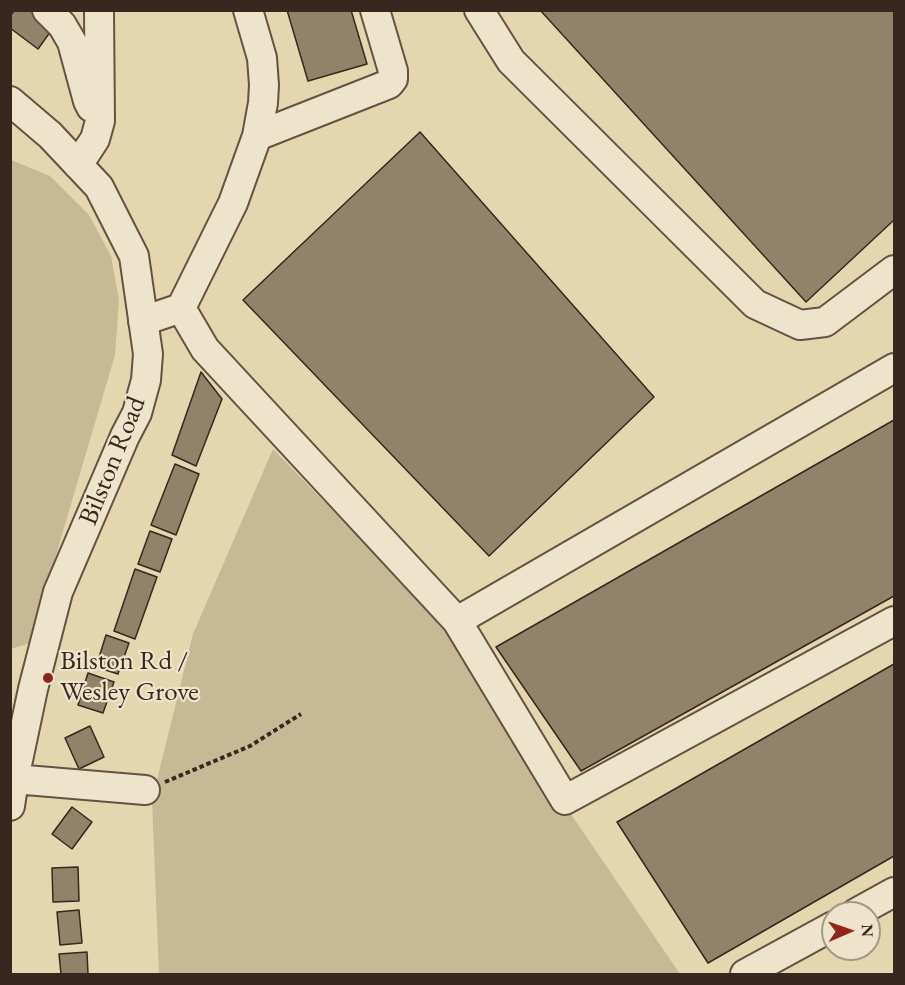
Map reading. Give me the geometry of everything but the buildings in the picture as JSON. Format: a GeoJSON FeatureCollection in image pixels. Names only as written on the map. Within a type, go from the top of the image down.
{"type":"FeatureCollection","features":[{"type":"Feature","properties":{"kind":"street"},"geometry":{"type":"LineString","coordinates":[[78,165],[95,139],[100,121],[99,10]]}},
{"type":"Feature","properties":{"kind":"street"},"geometry":{"type":"LineString","coordinates":[[143,321],[181,308],[233,203],[257,136],[264,85],[262,58],[248,10]]}},
{"type":"Feature","properties":{"kind":"street"},"geometry":{"type":"LineString","coordinates":[[257,136],[389,84],[393,79],[393,71],[375,10]]}},
{"type":"Feature","properties":{"kind":"street"},"geometry":{"type":"LineString","coordinates":[[479,10],[511,61],[755,304],[800,325],[825,322],[894,270]]}},
{"type":"Feature","properties":{"kind":"street"},"geometry":{"type":"LineString","coordinates":[[53,13],[72,42],[88,101],[100,121]]}},
{"type":"Feature","properties":{"kind":"street","name":"Bilston Road"},"geometry":{"type":"LineString","coordinates":[[10,101],[50,135],[99,187],[134,256],[148,354],[146,380],[137,413],[58,592],[22,686],[12,793]]}},
{"type":"Feature","properties":{"kind":"street","name":"Bilston Road"},"geometry":{"type":"LineString","coordinates":[[10,119],[50,135]]}},
{"type":"Feature","properties":{"kind":"street"},"geometry":{"type":"LineString","coordinates":[[181,308],[205,349],[457,621],[566,800],[894,621]]}},
{"type":"Feature","properties":{"kind":"street"},"geometry":{"type":"LineString","coordinates":[[457,621],[894,368]]}},
{"type":"Feature","properties":{"kind":"street"},"geometry":{"type":"LineString","coordinates":[[12,793],[145,790]]}},
{"type":"Feature","properties":{"kind":"street"},"geometry":{"type":"LineString","coordinates":[[878,901],[894,892]]}},
{"type":"Feature","properties":{"kind":"street"},"geometry":{"type":"LineString","coordinates":[[745,975],[821,933]]}},
{"type":"Feature","properties":{"kind":"path"},"geometry":{"type":"LineString","coordinates":[[145,790],[250,746],[301,714]]}},
{"type":"Feature","properties":{"kind":"shaded area"},"geometry":{"type":"Polygon","coordinates":[[[11,160],[50,176],[89,215],[111,256],[119,300],[115,355],[30,643],[11,649],[11,160]]]}},
{"type":"Feature","properties":{"kind":"shaded area"},"geometry":{"type":"Polygon","coordinates":[[[273,449],[437,618],[680,974],[159,974],[152,800],[193,634],[273,449]]]}},
{"type":"Feature","properties":{"kind":"place","name":"Bilston Rd / Wesley Grove"},"geometry":{"type":"Point","coordinates":[48,678]}}]}
